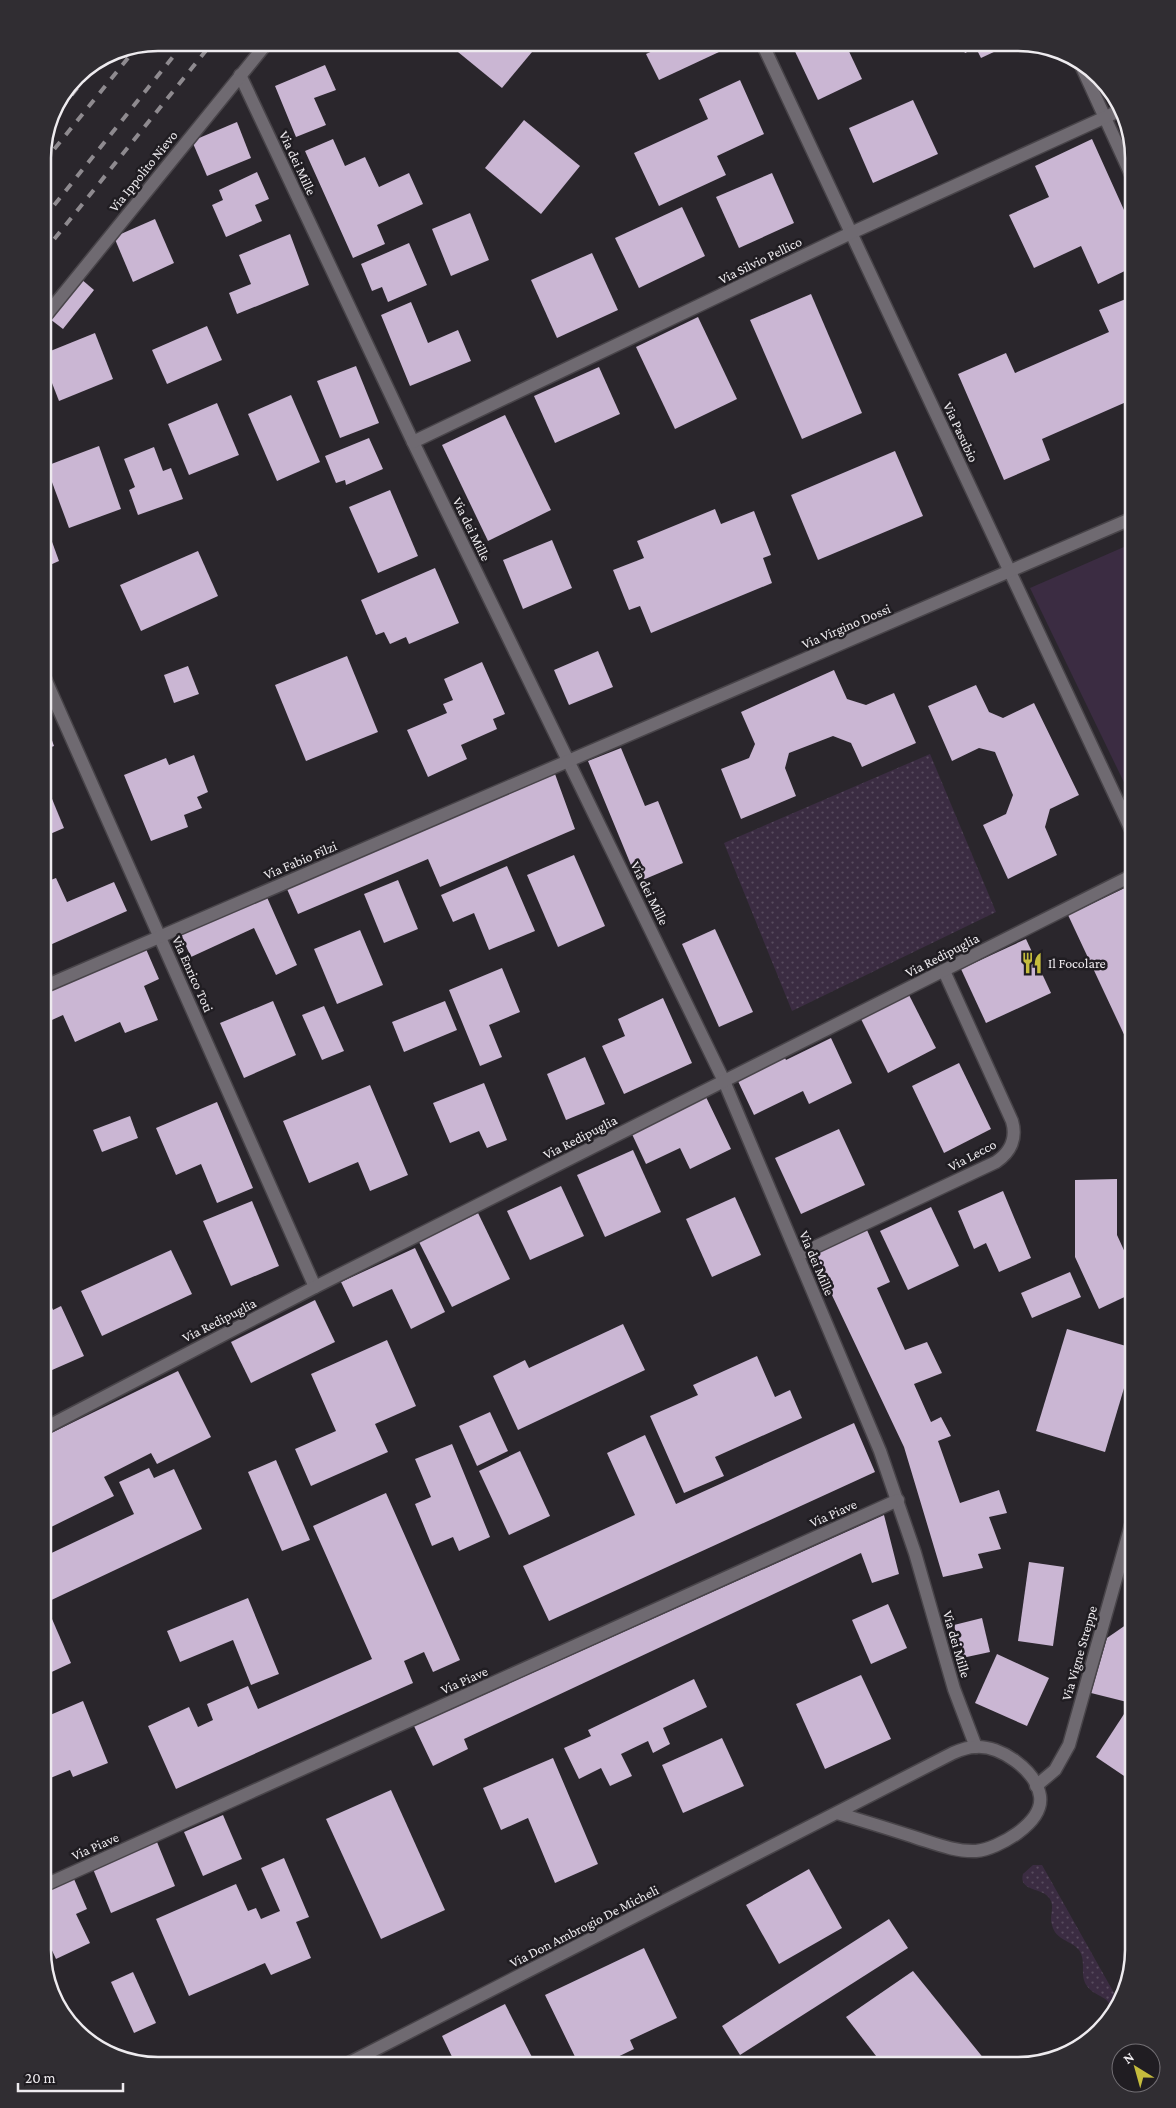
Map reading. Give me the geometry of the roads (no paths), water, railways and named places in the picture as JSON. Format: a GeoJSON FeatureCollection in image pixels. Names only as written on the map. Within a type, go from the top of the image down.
{"type":"FeatureCollection","features":[{"type":"Feature","properties":{"kind":"street","name":"Via Ippolito Nievo"},"geometry":{"type":"LineString","coordinates":[[51,309],[259,51]]}},
{"type":"Feature","properties":{"kind":"street","name":"Via Pasubio"},"geometry":{"type":"LineString","coordinates":[[766,51],[1125,815]]}},
{"type":"Feature","properties":{"kind":"street","name":"Via dei Mille"},"geometry":{"type":"LineString","coordinates":[[240,75],[413,442],[724,1081],[880,1451],[915,1553],[954,1689],[976,1746]]}},
{"type":"Feature","properties":{"kind":"street"},"geometry":{"type":"LineString","coordinates":[[1086,76],[1125,160]]}},
{"type":"Feature","properties":{"kind":"street","name":"Via Silvio Pellico"},"geometry":{"type":"LineString","coordinates":[[413,442],[851,234],[1114,113]]}},
{"type":"Feature","properties":{"kind":"street","name":"Via Virgino Dossi"},"geometry":{"type":"LineString","coordinates":[[570,762],[1125,522]]}},
{"type":"Feature","properties":{"kind":"street","name":"Via Enrico Toti"},"geometry":{"type":"LineString","coordinates":[[51,692],[316,1287]]}},
{"type":"Feature","properties":{"kind":"street","name":"Via Fabio Filzi"},"geometry":{"type":"LineString","coordinates":[[51,984],[570,762]]}},
{"type":"Feature","properties":{"kind":"street","name":"Via Redipuglia"},"geometry":{"type":"LineString","coordinates":[[51,1425],[316,1287],[1125,880]]}},
{"type":"Feature","properties":{"kind":"street","name":"Via Lecco"},"geometry":{"type":"LineString","coordinates":[[798,1255],[996,1162],[1007,1153],[1012,1145],[1014,1136],[1012,1121],[944,971]]}},
{"type":"Feature","properties":{"kind":"street","name":"Via Piave"},"geometry":{"type":"LineString","coordinates":[[51,1882],[898,1500]]}},
{"type":"Feature","properties":{"kind":"street","name":"Via Vigne Streppe"},"geometry":{"type":"LineString","coordinates":[[1036,1786],[1055,1770],[1069,1745],[1125,1548]]}},
{"type":"Feature","properties":{"kind":"street"},"geometry":{"type":"LineString","coordinates":[[837,1813],[948,1847],[978,1851],[1005,1842],[1032,1820],[1040,1804],[1040,1796],[1027,1771],[1014,1760],[1001,1753],[976,1746]]}},
{"type":"Feature","properties":{"kind":"street","name":"Via Don Ambrogio De Micheli"},"geometry":{"type":"LineString","coordinates":[[361,2057],[942,1758],[965,1748],[976,1746]]}},
{"type":"Feature","properties":{"kind":"railway"},"geometry":{"type":"LineString","coordinates":[[51,209],[178,51]]}},
{"type":"Feature","properties":{"kind":"railway"},"geometry":{"type":"LineString","coordinates":[[51,243],[206,51]]}},
{"type":"Feature","properties":{"kind":"railway"},"geometry":{"type":"LineString","coordinates":[[51,153],[130,55]]}},
{"type":"Feature","properties":{"kind":"place","name":"Il Focolare"},"geometry":{"type":"Point","coordinates":[1032,963]}}]}
